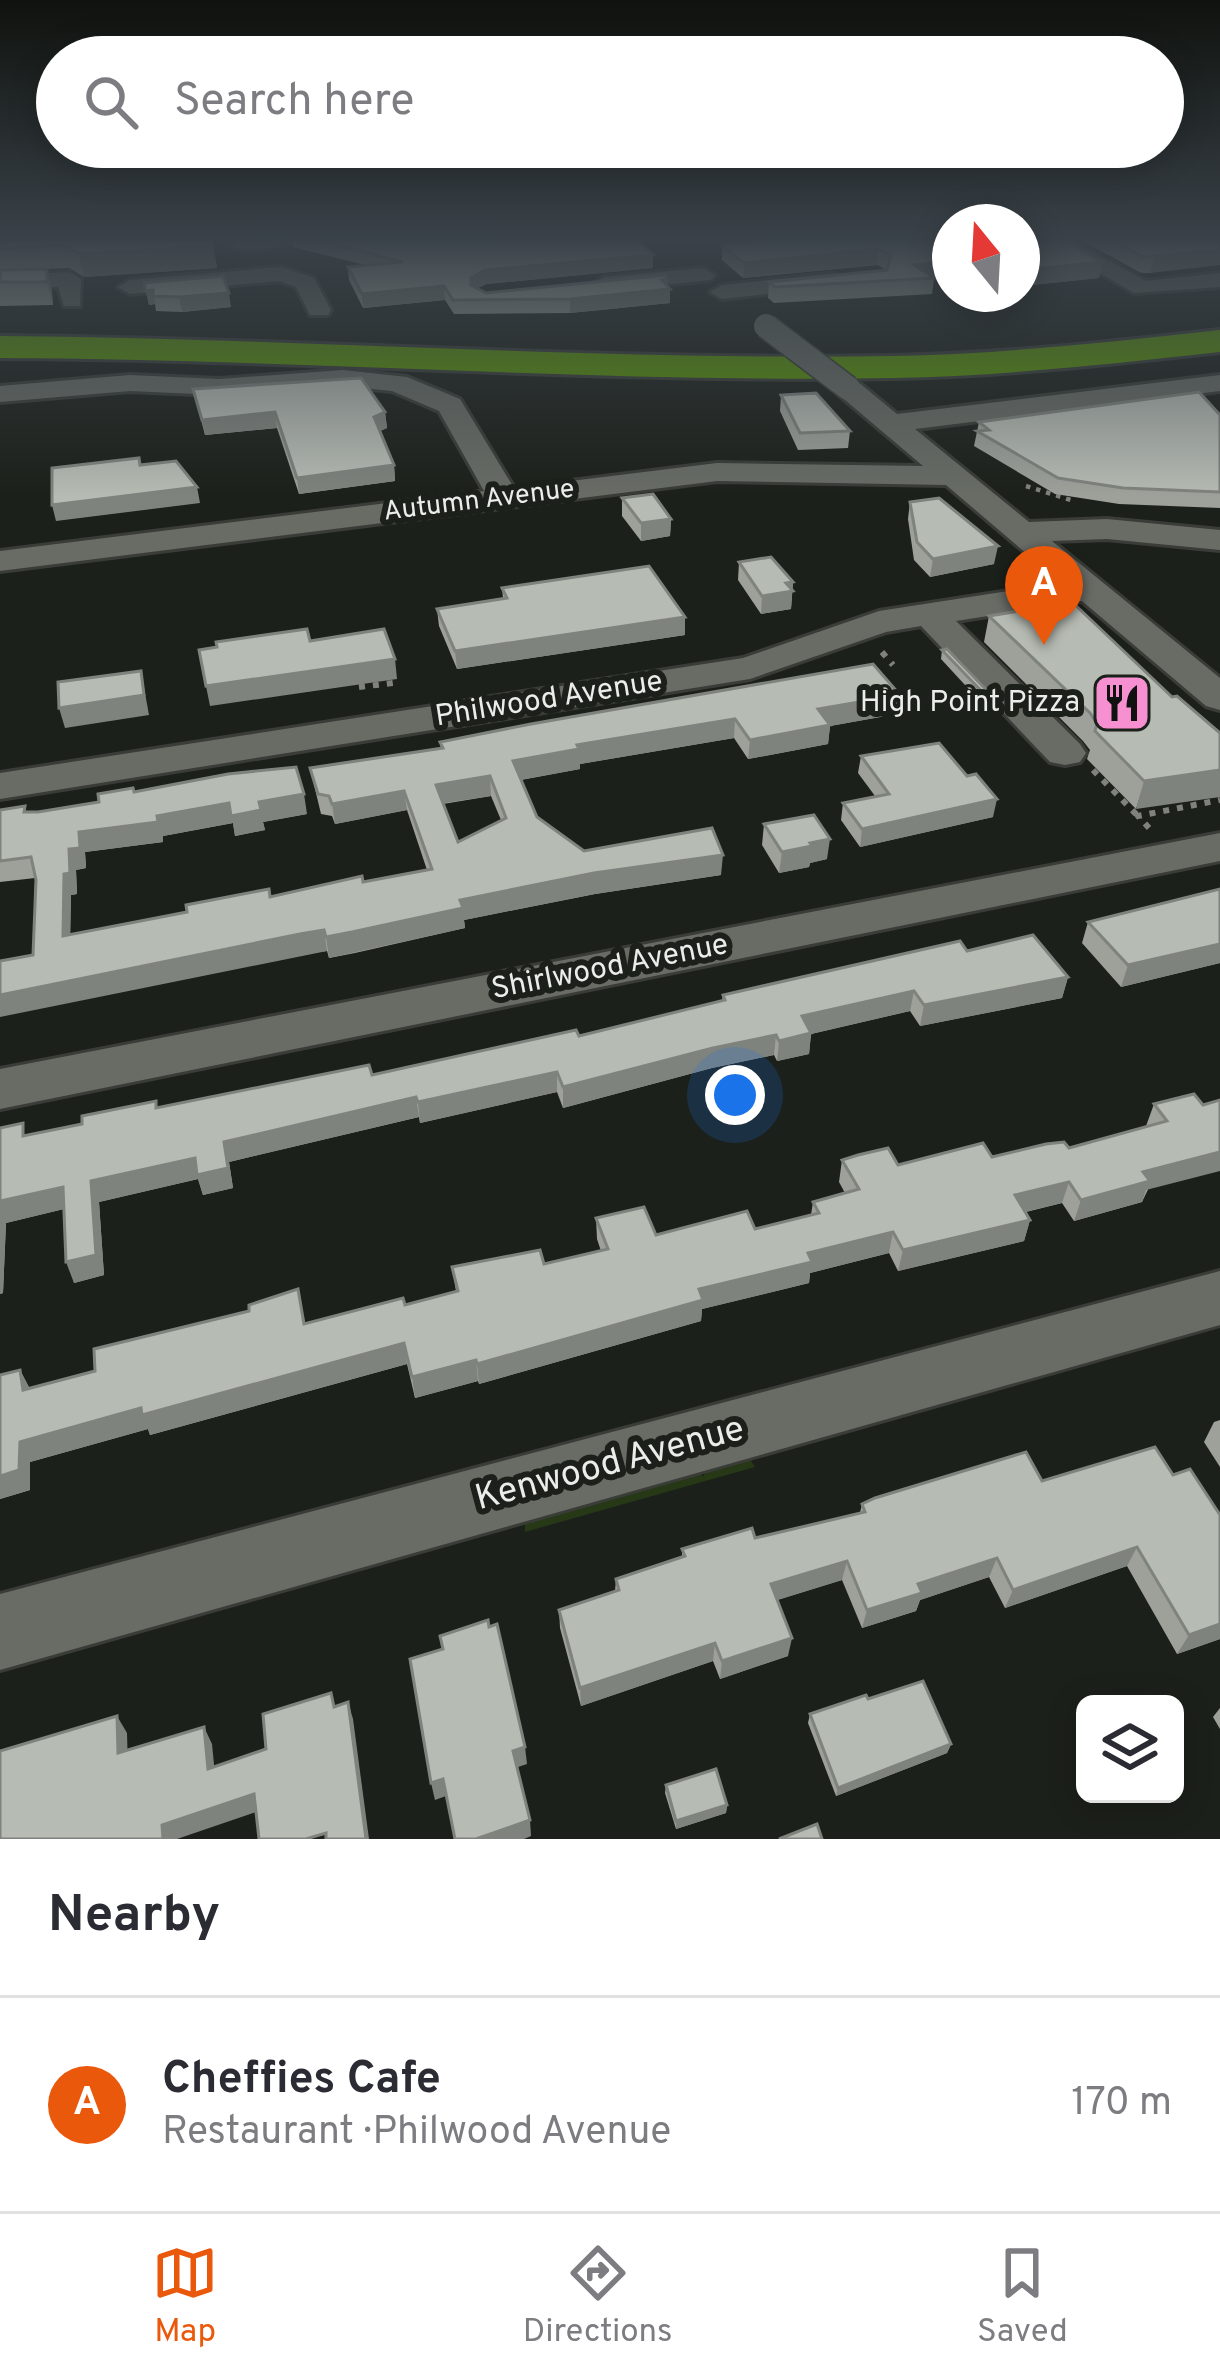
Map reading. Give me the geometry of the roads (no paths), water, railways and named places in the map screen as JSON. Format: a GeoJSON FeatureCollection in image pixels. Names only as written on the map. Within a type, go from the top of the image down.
{"type":"FeatureCollection","features":[{"type":"Feature","properties":{"kind":"highway"},"geometry":{"type":"LineString","coordinates":[[0,325],[190,326],[748,346],[1040,334],[1137,325]]}},
{"type":"Feature","properties":{"kind":"highway"},"geometry":{"type":"LineString","coordinates":[[0,349],[88,346],[602,364],[896,367],[1220,341]]}},
{"type":"Feature","properties":{"kind":"street"},"geometry":{"type":"LineString","coordinates":[[764,325],[959,476],[1220,698]]}},
{"type":"Feature","properties":{"kind":"street"},"geometry":{"type":"LineString","coordinates":[[0,394],[98,384],[219,387],[316,378],[397,383],[450,405],[504,498]]}},
{"type":"Feature","properties":{"kind":"street"},"geometry":{"type":"LineString","coordinates":[[894,423],[1220,383]]}},
{"type":"Feature","properties":{"kind":"street","name":"Autumn Avenue"},"geometry":{"type":"LineString","coordinates":[[0,561],[743,470],[959,476]]}},
{"type":"Feature","properties":{"kind":"street"},"geometry":{"type":"LineString","coordinates":[[1025,532],[1106,530],[1220,540]]}},
{"type":"Feature","properties":{"kind":"street","name":"Philwood Avenue"},"geometry":{"type":"LineString","coordinates":[[0,786],[750,668],[863,627],[1092,589]]}},
{"type":"Feature","properties":{"kind":"street"},"geometry":{"type":"LineString","coordinates":[[928,613],[1078,760]]}},
{"type":"Feature","properties":{"kind":"street","name":"Shirlwood Avenue"},"geometry":{"type":"LineString","coordinates":[[0,1089],[1220,847]]}},
{"type":"Feature","properties":{"kind":"street","name":"Kenwood Avenue"},"geometry":{"type":"LineString","coordinates":[[0,1632],[1220,1298]]}},
{"type":"Feature","properties":{"kind":"place","name":"Cheffies Cafe"},"geometry":{"type":"Point","coordinates":[1044,645]}},
{"type":"Feature","properties":{"kind":"place","name":"High Point Pizza"},"geometry":{"type":"Point","coordinates":[1122,703]}}]}
